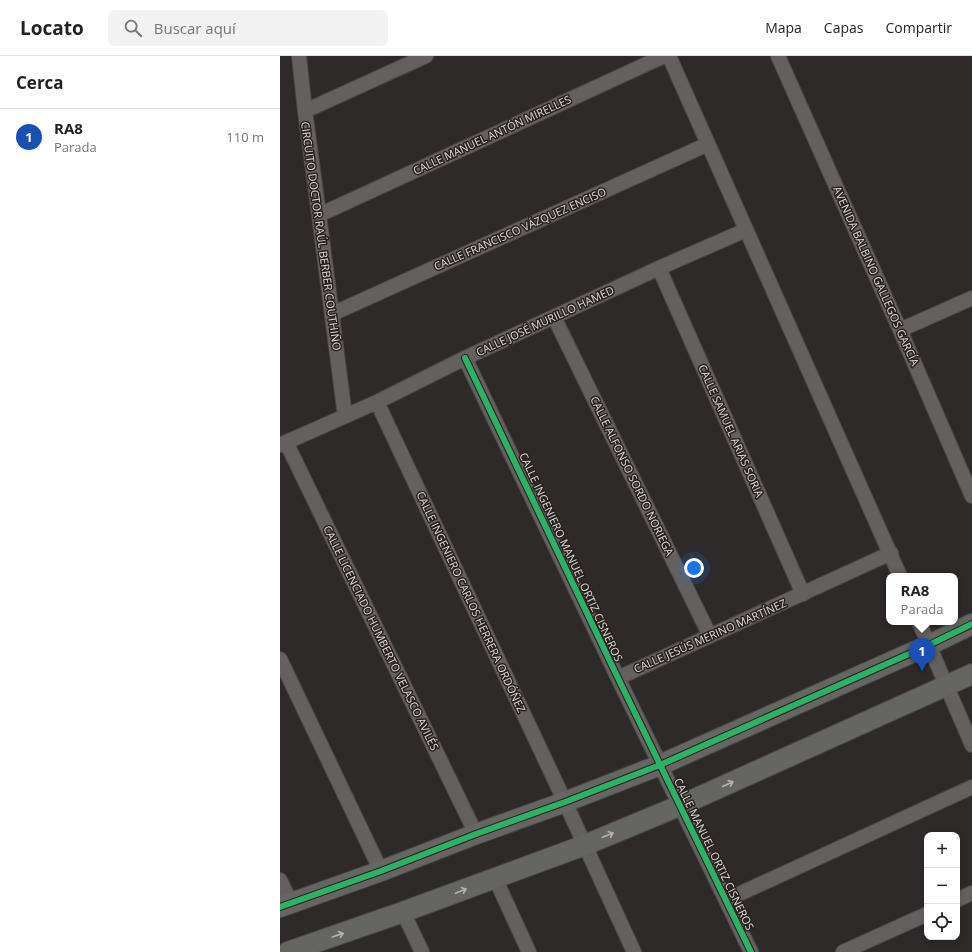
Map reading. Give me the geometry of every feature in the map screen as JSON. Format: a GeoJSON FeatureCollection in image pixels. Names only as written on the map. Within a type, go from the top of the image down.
{"type":"FeatureCollection","features":[{"type":"Feature","properties":{"kind":"street","name":"CIRCUITO DOCTOR RAÚL BERBER COUTHIÑO"},"geometry":{"type":"LineString","coordinates":[[299,56],[345,416]]}},
{"type":"Feature","properties":{"kind":"street"},"geometry":{"type":"LineString","coordinates":[[305,111],[426,56]]}},
{"type":"Feature","properties":{"kind":"street","name":"CALLE MANUEL ANTÓN MIRELLES"},"geometry":{"type":"LineString","coordinates":[[319,215],[664,56]]}},
{"type":"Feature","properties":{"kind":"street"},"geometry":{"type":"LineString","coordinates":[[669,56],[899,573]]}},
{"type":"Feature","properties":{"kind":"street","name":"AVENIDA BALBINO GALLEGOS GARCÍA"},"geometry":{"type":"LineString","coordinates":[[778,56],[972,496]]}},
{"type":"Feature","properties":{"kind":"street","name":"CALLE FRANCISCO VÁZQUEZ ENCISO"},"geometry":{"type":"LineString","coordinates":[[332,314],[708,144]]}},
{"type":"Feature","properties":{"kind":"street","name":"CALLE JOSÉ MURILLO HAMED"},"geometry":{"type":"LineString","coordinates":[[283,444],[377,402],[465,358],[659,268],[746,230]]}},
{"type":"Feature","properties":{"kind":"street","name":"CALLE SAMUEL ARIAS SORIA"},"geometry":{"type":"LineString","coordinates":[[659,268],[803,594]]}},
{"type":"Feature","properties":{"kind":"street"},"geometry":{"type":"LineString","coordinates":[[900,330],[972,298]]}},
{"type":"Feature","properties":{"kind":"street","name":"CALLE ALFONSO SORDO NORIEGA"},"geometry":{"type":"LineString","coordinates":[[554,317],[710,636]]}},
{"type":"Feature","properties":{"kind":"street","name":"CALLE INGENIERO MANUEL ORTIZ CISNEROS"},"geometry":{"type":"LineString","coordinates":[[465,358],[660,765]]}},
{"type":"Feature","properties":{"kind":"street","name":"CALLE INGENIERO CARLOS HERRERA ORDÓÑEZ"},"geometry":{"type":"LineString","coordinates":[[377,402],[585,844],[634,952]]}},
{"type":"Feature","properties":{"kind":"street","name":"CALLE LICENCIADO HUMBERTO VELASCO AVILÉS"},"geometry":{"type":"LineString","coordinates":[[283,444],[476,834]]}},
{"type":"Feature","properties":{"kind":"street","name":"CALLE JESÚS MERINO MARTÍNEZ"},"geometry":{"type":"LineString","coordinates":[[618,678],[891,553]]}},
{"type":"Feature","properties":{"kind":"street"},"geometry":{"type":"LineString","coordinates":[[280,880],[286,905],[381,871],[660,765],[929,645],[972,624]]}},
{"type":"Feature","properties":{"kind":"street"},"geometry":{"type":"LineString","coordinates":[[921,625],[972,745]]}},
{"type":"Feature","properties":{"kind":"street"},"geometry":{"type":"LineString","coordinates":[[280,659],[381,871]]}},
{"type":"Feature","properties":{"kind":"street"},"geometry":{"type":"LineString","coordinates":[[288,952],[309,949],[585,844],[679,806],[972,674]]}},
{"type":"Feature","properties":{"kind":"street","name":"CALLE MANUEL ORTIZ CISNEROS"},"geometry":{"type":"LineString","coordinates":[[660,765],[751,952]]}},
{"type":"Feature","properties":{"kind":"street"},"geometry":{"type":"LineString","coordinates":[[726,900],[972,787]]}},
{"type":"Feature","properties":{"kind":"street"},"geometry":{"type":"LineString","coordinates":[[495,878],[529,952]]}},
{"type":"Feature","properties":{"kind":"street"},"geometry":{"type":"LineString","coordinates":[[960,899],[972,893]]}},
{"type":"Feature","properties":{"kind":"street"},"geometry":{"type":"LineString","coordinates":[[403,912],[422,952]]}},
{"type":"Feature","properties":{"kind":"street"},"geometry":{"type":"LineString","coordinates":[[843,952],[924,915]]}},
{"type":"Feature","properties":{"kind":"cycle path"},"geometry":{"type":"LineString","coordinates":[[465,358],[751,952]]}},
{"type":"Feature","properties":{"kind":"cycle path"},"geometry":{"type":"LineString","coordinates":[[280,907],[381,871],[660,765],[929,645],[972,624]]}},
{"type":"Feature","properties":{"kind":"place","name":"RA8"},"geometry":{"type":"Point","coordinates":[922,671]}}]}
